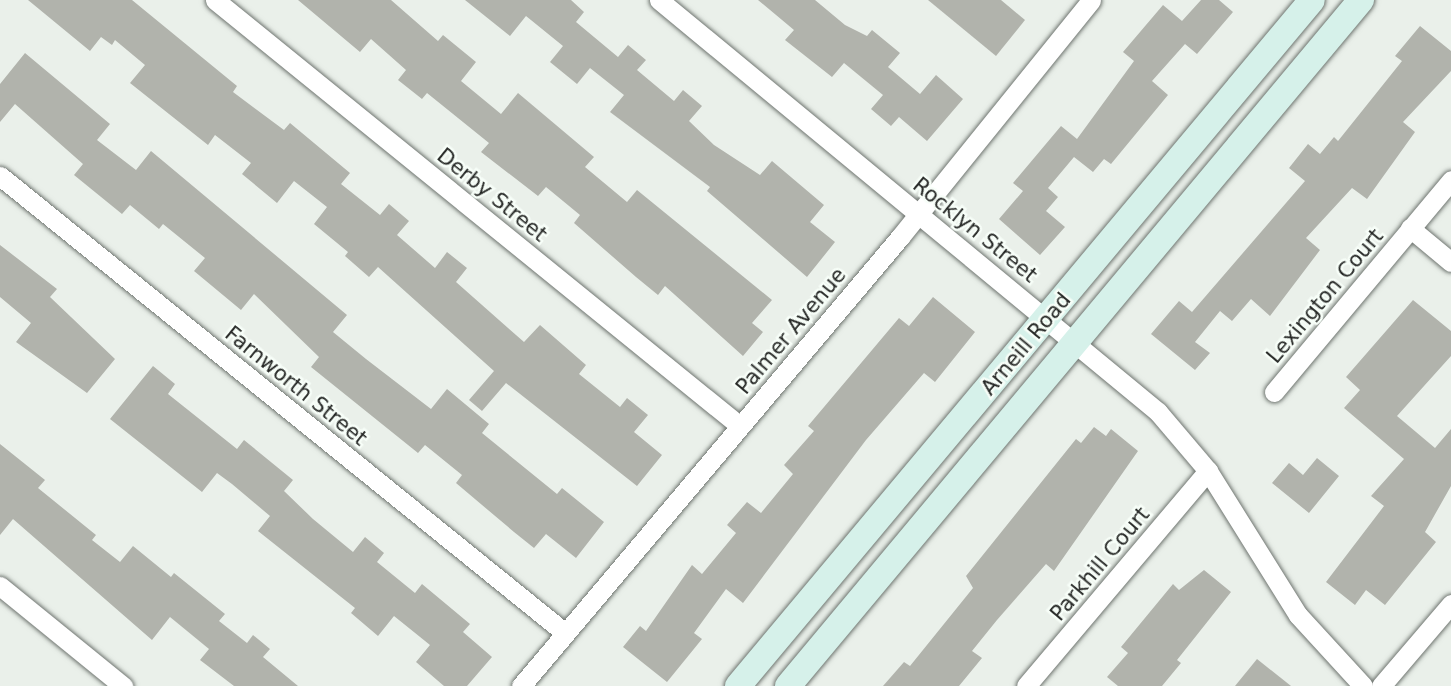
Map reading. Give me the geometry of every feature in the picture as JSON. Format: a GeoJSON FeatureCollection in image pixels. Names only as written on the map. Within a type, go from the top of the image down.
{"type":"FeatureCollection","features":[{"type":"Feature","properties":{"kind":"main road","name":"Arneill Road"},"geometry":{"type":"LineString","coordinates":[[738,686],[1312,0]]}},
{"type":"Feature","properties":{"kind":"main road","name":"Arneill Road"},"geometry":{"type":"LineString","coordinates":[[788,686],[1362,0]]}},
{"type":"Feature","properties":{"kind":"street","name":"Derby Street"},"geometry":{"type":"LineString","coordinates":[[215,0],[740,426]]}},
{"type":"Feature","properties":{"kind":"street","name":"Rocklyn Street"},"geometry":{"type":"LineString","coordinates":[[659,0],[1158,412],[1208,471],[1298,615],[1363,686]]}},
{"type":"Feature","properties":{"kind":"street","name":"Palmer Avenue"},"geometry":{"type":"LineString","coordinates":[[521,686],[919,213],[1091,0]]}},
{"type":"Feature","properties":{"kind":"street","name":"Farnworth Street"},"geometry":{"type":"LineString","coordinates":[[0,176],[564,632]]}},
{"type":"Feature","properties":{"kind":"street","name":"Lexington Court"},"geometry":{"type":"LineString","coordinates":[[1274,392],[1451,180]]}},
{"type":"Feature","properties":{"kind":"street","name":"Lexington Court"},"geometry":{"type":"LineString","coordinates":[[1410,229],[1451,262]]}},
{"type":"Feature","properties":{"kind":"street","name":"Parkhill Court"},"geometry":{"type":"LineString","coordinates":[[1026,686],[1208,471]]}},
{"type":"Feature","properties":{"kind":"street"},"geometry":{"type":"LineString","coordinates":[[0,586],[123,686]]}},
{"type":"Feature","properties":{"kind":"street"},"geometry":{"type":"LineString","coordinates":[[1381,686],[1451,604]]}},
{"type":"Feature","properties":{"kind":"building"},"geometry":{"type":"Polygon","coordinates":[[[28,0],[132,0],[237,86],[233,92],[284,130],[290,123],[350,173],[341,184],[380,215],[389,204],[409,221],[397,235],[435,268],[447,252],[467,268],[456,282],[524,342],[540,325],[586,365],[579,374],[620,407],[627,398],[648,415],[634,432],[662,455],[637,486],[506,383],[482,411],[469,400],[494,371],[378,267],[369,277],[345,256],[348,252],[314,224],[327,207],[294,181],[277,203],[242,174],[251,163],[215,135],[208,145],[130,83],[145,65],[115,40],[112,45],[101,37],[90,51],[28,0]]]}},
{"type":"Feature","properties":{"kind":"building"},"geometry":{"type":"Polygon","coordinates":[[[298,0],[391,0],[438,41],[443,35],[476,62],[461,81],[501,114],[518,93],[594,157],[585,167],[627,202],[637,190],[772,300],[752,323],[763,332],[743,356],[665,286],[658,295],[636,277],[574,223],[580,215],[546,187],[538,196],[481,152],[489,143],[427,93],[422,99],[398,80],[406,70],[371,39],[360,52],[298,0]]]}},
{"type":"Feature","properties":{"kind":"building"},"geometry":{"type":"Polygon","coordinates":[[[465,0],[571,0],[584,12],[576,22],[618,57],[628,45],[646,60],[637,70],[674,101],[683,90],[702,106],[689,121],[714,145],[760,175],[772,161],[824,205],[810,222],[835,242],[807,277],[707,191],[710,187],[610,112],[624,95],[590,68],[577,84],[550,62],[563,46],[526,16],[510,36],[465,0]]]}},
{"type":"Feature","properties":{"kind":"building"},"geometry":{"type":"Polygon","coordinates":[[[758,0],[815,0],[845,25],[867,36],[872,30],[900,53],[888,67],[920,94],[936,75],[963,99],[927,141],[899,117],[891,126],[871,109],[883,95],[844,63],[832,77],[785,40],[794,30],[758,0]]]}},
{"type":"Feature","properties":{"kind":"building"},"geometry":{"type":"Polygon","coordinates":[[[928,0],[1001,0],[1025,20],[996,56],[928,0]]]}},
{"type":"Feature","properties":{"kind":"building"},"geometry":{"type":"Polygon","coordinates":[[[1201,0],[1219,0],[1233,12],[1197,54],[1185,44],[1152,81],[1168,95],[1111,164],[1104,159],[1093,172],[1074,157],[1048,188],[1058,197],[1046,211],[1065,227],[1040,255],[999,219],[1023,191],[1013,183],[1061,126],[1077,139],[1134,61],[1123,52],[1163,5],[1182,21],[1201,0]]]}},
{"type":"Feature","properties":{"kind":"building"},"geometry":{"type":"Polygon","coordinates":[[[1420,26],[1451,51],[1451,71],[1403,122],[1415,132],[1367,199],[1352,188],[1306,238],[1320,250],[1270,316],[1251,299],[1232,321],[1220,311],[1195,342],[1210,353],[1195,370],[1151,334],[1179,301],[1192,312],[1305,181],[1289,168],[1308,144],[1320,154],[1334,137],[1338,141],[1402,61],[1395,56],[1420,26]]]}},
{"type":"Feature","properties":{"kind":"building"},"geometry":{"type":"Polygon","coordinates":[[[25,53],[110,124],[97,140],[136,170],[151,151],[347,315],[333,332],[366,359],[431,409],[447,389],[489,424],[482,433],[557,494],[562,488],[604,522],[576,558],[546,534],[534,548],[514,532],[456,483],[462,475],[425,445],[418,453],[311,367],[319,357],[254,294],[241,310],[194,271],[205,258],[163,224],[159,229],[130,205],[122,214],[74,175],[83,164],[15,104],[0,122],[0,84],[25,53]]]}},
{"type":"Feature","properties":{"kind":"building"},"geometry":{"type":"Polygon","coordinates":[[[0,245],[57,289],[50,297],[115,359],[87,393],[16,342],[31,323],[0,297],[0,245]]]}},
{"type":"Feature","properties":{"kind":"building"},"geometry":{"type":"Polygon","coordinates":[[[933,297],[975,332],[935,382],[924,373],[866,440],[743,603],[726,589],[694,633],[702,639],[667,682],[623,647],[640,626],[646,631],[692,565],[702,574],[736,533],[727,525],[747,502],[761,513],[793,474],[784,465],[814,431],[808,426],[899,318],[909,326],[933,297]]]}},
{"type":"Feature","properties":{"kind":"building"},"geometry":{"type":"Polygon","coordinates":[[[1413,300],[1451,331],[1451,356],[1397,416],[1435,448],[1451,429],[1451,486],[1425,532],[1436,542],[1385,605],[1366,590],[1355,605],[1326,582],[1384,506],[1371,496],[1404,459],[1344,408],[1360,390],[1346,377],[1413,300]]]}},
{"type":"Feature","properties":{"kind":"building"},"geometry":{"type":"Polygon","coordinates":[[[153,366],[175,384],[168,394],[237,449],[244,440],[293,480],[284,491],[353,552],[365,537],[384,553],[377,562],[415,593],[422,584],[470,624],[463,632],[492,657],[467,686],[444,686],[416,662],[430,645],[394,616],[378,636],[351,613],[355,608],[258,531],[270,516],[232,484],[217,473],[202,492],[110,419],[153,366]]]}},
{"type":"Feature","properties":{"kind":"building"},"geometry":{"type":"Polygon","coordinates":[[[1094,427],[1106,436],[1111,429],[1138,451],[1054,571],[1046,564],[997,620],[972,651],[982,658],[959,686],[883,686],[904,662],[910,666],[973,588],[966,576],[1076,439],[1081,443],[1094,427]]]}},
{"type":"Feature","properties":{"kind":"building"},"geometry":{"type":"Polygon","coordinates":[[[0,444],[45,480],[38,488],[96,535],[92,540],[120,562],[133,546],[171,577],[174,573],[225,614],[219,621],[247,643],[253,635],[270,649],[263,657],[298,686],[234,686],[200,660],[209,649],[170,617],[152,640],[13,519],[0,535],[0,444]]]}},
{"type":"Feature","properties":{"kind":"building"},"geometry":{"type":"Polygon","coordinates":[[[1317,458],[1339,476],[1309,513],[1272,483],[1289,463],[1303,475],[1317,458]]]}},
{"type":"Feature","properties":{"kind":"building"},"geometry":{"type":"Polygon","coordinates":[[[1204,570],[1231,592],[1177,660],[1181,663],[1162,686],[1118,686],[1107,677],[1128,653],[1121,647],[1173,584],[1179,590],[1204,570]]]}},
{"type":"Feature","properties":{"kind":"building"},"geometry":{"type":"Polygon","coordinates":[[[1257,659],[1291,686],[1235,686],[1257,659]]]}}]}
